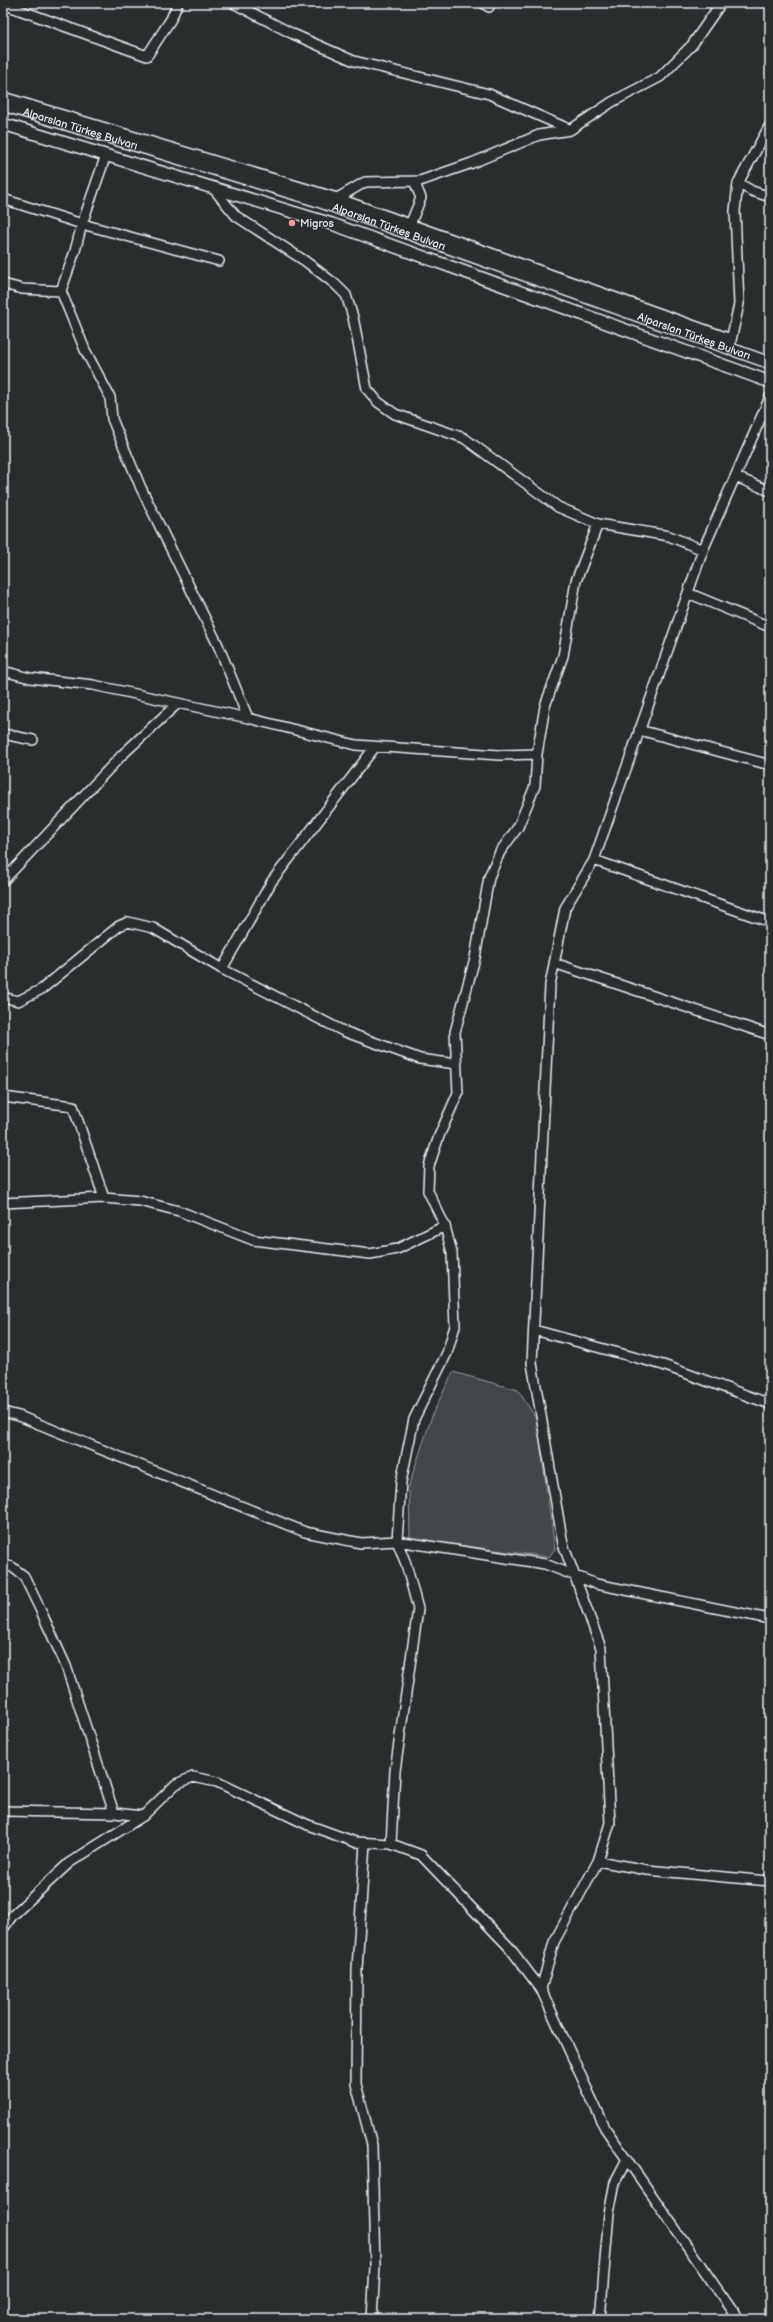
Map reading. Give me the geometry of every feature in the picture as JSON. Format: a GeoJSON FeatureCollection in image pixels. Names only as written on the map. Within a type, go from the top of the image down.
{"type":"FeatureCollection","features":[{"type":"Feature","properties":{"kind":"main road","name":"Alparslan Türkeş Bulvarı"},"geometry":{"type":"LineString","coordinates":[[3,105],[409,228],[730,344],[770,363]]}},
{"type":"Feature","properties":{"kind":"main road","name":"Alparslan Türkeş Bulvarı"},"geometry":{"type":"LineString","coordinates":[[3,124],[332,224],[770,382]]}},
{"type":"Feature","properties":{"kind":"street"},"geometry":{"type":"LineString","coordinates":[[3,4],[147,56],[171,19],[178,3]]}},
{"type":"Feature","properties":{"kind":"street"},"geometry":{"type":"LineString","coordinates":[[233,3],[293,34],[354,61],[489,94],[570,130]]}},
{"type":"Feature","properties":{"kind":"street"},"geometry":{"type":"LineString","coordinates":[[325,203],[365,182],[420,181],[472,164],[539,135],[570,130],[612,102],[660,77],[692,45],[717,5]]}},
{"type":"Feature","properties":{"kind":"street"},"geometry":{"type":"LineString","coordinates":[[3,97],[337,198],[409,228],[421,198],[414,181]]}},
{"type":"Feature","properties":{"kind":"street"},"geometry":{"type":"LineString","coordinates":[[730,344],[739,304],[735,211],[738,182],[770,125]]}},
{"type":"Feature","properties":{"kind":"street"},"geometry":{"type":"LineString","coordinates":[[106,155],[61,291],[85,350],[110,397],[112,419],[141,488],[218,645],[248,718]]}},
{"type":"Feature","properties":{"kind":"street"},"geometry":{"type":"LineString","coordinates":[[738,182],[752,191],[770,197]]}},
{"type":"Feature","properties":{"kind":"street"},"geometry":{"type":"LineString","coordinates":[[212,187],[236,216],[305,261],[335,284],[346,295],[353,317],[367,389],[378,402],[395,414],[464,438],[558,507],[598,524],[669,536],[703,550]]}},
{"type":"Feature","properties":{"kind":"street"},"geometry":{"type":"LineString","coordinates":[[3,199],[82,224],[219,261]]}},
{"type":"Feature","properties":{"kind":"street"},"geometry":{"type":"LineString","coordinates":[[3,284],[22,289],[61,291]]}},
{"type":"Feature","properties":{"kind":"street"},"geometry":{"type":"LineString","coordinates":[[541,1989],[554,1942],[598,1861],[610,1823],[601,1648],[563,1544],[532,1363],[550,985],[565,908],[594,860],[703,550],[770,397]]}},
{"type":"Feature","properties":{"kind":"street"},"geometry":{"type":"LineString","coordinates":[[736,477],[770,491]]}},
{"type":"Feature","properties":{"kind":"street"},"geometry":{"type":"LineString","coordinates":[[390,1844],[395,1771],[418,1609],[406,1564],[397,1542],[401,1482],[414,1419],[447,1353],[455,1326],[452,1253],[444,1226],[428,1191],[429,1166],[439,1136],[458,1093],[455,1032],[475,958],[489,877],[500,852],[518,827],[535,786],[537,754],[545,706],[564,656],[576,580],[598,524]]}},
{"type":"Feature","properties":{"kind":"street"},"geometry":{"type":"LineString","coordinates":[[688,593],[770,627]]}},
{"type":"Feature","properties":{"kind":"street"},"geometry":{"type":"LineString","coordinates":[[3,671],[30,678],[93,685],[248,718],[356,745],[499,755],[537,754]]}},
{"type":"Feature","properties":{"kind":"street"},"geometry":{"type":"LineString","coordinates":[[3,881],[122,755],[177,704]]}},
{"type":"Feature","properties":{"kind":"street"},"geometry":{"type":"LineString","coordinates":[[639,730],[770,765]]}},
{"type":"Feature","properties":{"kind":"street"},"geometry":{"type":"LineString","coordinates":[[3,734],[33,740]]}},
{"type":"Feature","properties":{"kind":"street"},"geometry":{"type":"LineString","coordinates":[[222,969],[272,881],[375,747]]}},
{"type":"Feature","properties":{"kind":"street"},"geometry":{"type":"LineString","coordinates":[[594,860],[770,922]]}},
{"type":"Feature","properties":{"kind":"street"},"geometry":{"type":"LineString","coordinates":[[3,997],[18,1001],[42,989],[119,926],[128,922],[153,928],[222,969],[343,1030],[420,1059],[456,1064]]}},
{"type":"Feature","properties":{"kind":"street"},"geometry":{"type":"LineString","coordinates":[[554,963],[770,1035]]}},
{"type":"Feature","properties":{"kind":"street"},"geometry":{"type":"LineString","coordinates":[[3,1097],[73,1106],[104,1198]]}},
{"type":"Feature","properties":{"kind":"street"},"geometry":{"type":"LineString","coordinates":[[3,1203],[104,1198],[140,1202],[179,1211],[253,1240],[370,1254],[397,1249],[444,1226]]}},
{"type":"Feature","properties":{"kind":"street"},"geometry":{"type":"LineString","coordinates":[[534,1330],[663,1365],[770,1404]]}},
{"type":"Feature","properties":{"kind":"street"},"geometry":{"type":"LineString","coordinates":[[3,1412],[19,1416],[305,1532],[361,1543],[397,1542],[545,1564],[596,1584],[770,1619]]}},
{"type":"Feature","properties":{"kind":"street"},"geometry":{"type":"LineString","coordinates":[[3,1565],[12,1567],[24,1576],[66,1666],[114,1813]]}},
{"type":"Feature","properties":{"kind":"street"},"geometry":{"type":"LineString","coordinates":[[3,1928],[12,1916],[69,1863],[143,1816],[176,1784],[193,1777],[217,1782],[308,1825],[355,1842],[390,1844],[420,1855],[509,1947],[541,1989],[605,2128],[738,2319]]}},
{"type":"Feature","properties":{"kind":"street"},"geometry":{"type":"LineString","coordinates":[[3,1811],[114,1813],[143,1816]]}},
{"type":"Feature","properties":{"kind":"street"},"geometry":{"type":"LineString","coordinates":[[365,1843],[357,1969],[356,2084],[372,2145],[375,2267],[372,2319]]}},
{"type":"Feature","properties":{"kind":"street"},"geometry":{"type":"LineString","coordinates":[[598,1861],[647,1870],[770,1881]]}},
{"type":"Feature","properties":{"kind":"street"},"geometry":{"type":"LineString","coordinates":[[600,2319],[609,2213],[615,2182],[627,2159]]}},
{"type":"Feature","properties":{"kind":"shaded area"},"geometry":{"type":"Polygon","coordinates":[[[453,1372],[518,1390],[537,1420],[555,1549],[549,1557],[410,1539],[409,1485],[433,1413],[453,1372]]]}},
{"type":"Feature","properties":{"kind":"place","name":"Migros"},"geometry":{"type":"Point","coordinates":[292,223]}}]}
